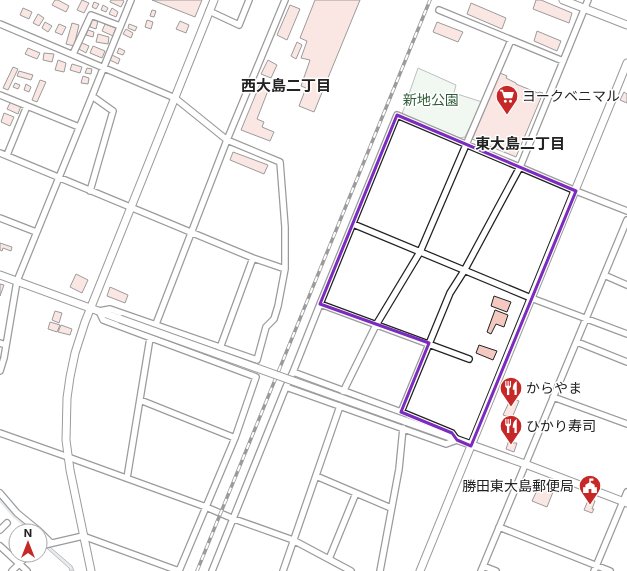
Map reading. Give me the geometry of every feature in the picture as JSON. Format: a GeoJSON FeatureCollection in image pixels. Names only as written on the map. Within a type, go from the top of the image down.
{"type":"FeatureCollection","features":[{"type":"Feature","properties":{"kind":"street"},"geometry":{"type":"LineString","coordinates":[[0,370],[3,344],[17,281],[78,127],[131,0]]}},
{"type":"Feature","properties":{"kind":"street"},"geometry":{"type":"LineString","coordinates":[[90,571],[68,457],[66,418],[67,398],[75,353],[90,308],[214,0]]}},
{"type":"Feature","properties":{"kind":"street"},"geometry":{"type":"LineString","coordinates":[[209,11],[239,25],[249,0]]}},
{"type":"Feature","properties":{"kind":"street"},"geometry":{"type":"LineString","coordinates":[[156,324],[227,140],[284,0]]}},
{"type":"Feature","properties":{"kind":"street"},"geometry":{"type":"LineString","coordinates":[[563,0],[627,25]]}},
{"type":"Feature","properties":{"kind":"street"},"geometry":{"type":"LineString","coordinates":[[401,412],[450,293],[464,271],[520,167],[588,0]]}},
{"type":"Feature","properties":{"kind":"street"},"geometry":{"type":"LineString","coordinates":[[439,10],[563,61]]}},
{"type":"Feature","properties":{"kind":"street"},"geometry":{"type":"LineString","coordinates":[[73,54],[91,15],[120,26]]}},
{"type":"Feature","properties":{"kind":"street"},"geometry":{"type":"LineString","coordinates":[[0,24],[175,98],[227,140],[280,162],[285,227],[285,269],[278,306],[274,319],[266,327],[257,360],[110,309],[99,311]]}},
{"type":"Feature","properties":{"kind":"street"},"geometry":{"type":"LineString","coordinates":[[343,392],[376,325],[420,252],[511,40]]}},
{"type":"Feature","properties":{"kind":"street"},"geometry":{"type":"LineString","coordinates":[[420,571],[576,191],[627,62]]}},
{"type":"Feature","properties":{"kind":"street"},"geometry":{"type":"LineString","coordinates":[[0,95],[78,127]]}},
{"type":"Feature","properties":{"kind":"street"},"geometry":{"type":"LineString","coordinates":[[90,191],[113,111],[92,96]]}},
{"type":"Feature","properties":{"kind":"street"},"geometry":{"type":"LineString","coordinates":[[7,155],[27,106]]}},
{"type":"Feature","properties":{"kind":"street"},"geometry":{"type":"LineString","coordinates":[[212,571],[397,115],[627,211]]}},
{"type":"Feature","properties":{"kind":"street"},"geometry":{"type":"LineString","coordinates":[[0,153],[253,258],[285,269]]}},
{"type":"Feature","properties":{"kind":"street"},"geometry":{"type":"LineString","coordinates":[[0,218],[36,232]]}},
{"type":"Feature","properties":{"kind":"street"},"geometry":{"type":"LineString","coordinates":[[496,571],[482,568],[604,275],[624,235],[627,220]]}},
{"type":"Feature","properties":{"kind":"street"},"geometry":{"type":"LineString","coordinates":[[352,224],[531,298],[586,320],[627,334]]}},
{"type":"Feature","properties":{"kind":"street"},"geometry":{"type":"LineString","coordinates":[[220,348],[253,258]]}},
{"type":"Feature","properties":{"kind":"street"},"geometry":{"type":"LineString","coordinates":[[0,275],[471,446],[525,464],[625,503]]}},
{"type":"Feature","properties":{"kind":"street"},"geometry":{"type":"LineString","coordinates":[[604,275],[627,285]]}},
{"type":"Feature","properties":{"kind":"street"},"geometry":{"type":"LineString","coordinates":[[320,304],[469,359]]}},
{"type":"Feature","properties":{"kind":"street"},"geometry":{"type":"LineString","coordinates":[[50,543],[83,536],[179,571],[235,438],[256,377],[103,320],[99,311]]}},
{"type":"Feature","properties":{"kind":"street"},"geometry":{"type":"LineString","coordinates":[[127,478],[150,338]]}},
{"type":"Feature","properties":{"kind":"street"},"geometry":{"type":"LineString","coordinates":[[577,342],[627,362]]}},
{"type":"Feature","properties":{"kind":"street"},"geometry":{"type":"LineString","coordinates":[[293,372],[343,392],[401,412],[452,433],[457,440]]}},
{"type":"Feature","properties":{"kind":"street"},"geometry":{"type":"LineString","coordinates":[[286,387],[446,444],[457,440]]}},
{"type":"Feature","properties":{"kind":"street"},"geometry":{"type":"LineString","coordinates":[[553,397],[627,424]]}},
{"type":"Feature","properties":{"kind":"street"},"geometry":{"type":"LineString","coordinates":[[140,400],[235,438]]}},
{"type":"Feature","properties":{"kind":"street"},"geometry":{"type":"LineString","coordinates":[[283,571],[340,406]]}},
{"type":"Feature","properties":{"kind":"street"},"geometry":{"type":"LineString","coordinates":[[380,571],[399,469],[403,428]]}},
{"type":"Feature","properties":{"kind":"street"},"geometry":{"type":"LineString","coordinates":[[0,433],[294,540],[350,571]]}},
{"type":"Feature","properties":{"kind":"street"},"geometry":{"type":"LineString","coordinates":[[316,476],[391,508]]}},
{"type":"Feature","properties":{"kind":"street"},"geometry":{"type":"LineString","coordinates":[[595,568],[625,503],[627,492]]}},
{"type":"Feature","properties":{"kind":"street"},"geometry":{"type":"LineString","coordinates":[[0,493],[17,513],[29,523]]}},
{"type":"Feature","properties":{"kind":"street"},"geometry":{"type":"LineString","coordinates":[[329,559],[356,493]]}},
{"type":"Feature","properties":{"kind":"street"},"geometry":{"type":"LineString","coordinates":[[0,530],[7,523]]}},
{"type":"Feature","properties":{"kind":"street"},"geometry":{"type":"LineString","coordinates":[[499,527],[595,568],[610,571]]}},
{"type":"Feature","properties":{"kind":"street"},"geometry":{"type":"LineString","coordinates":[[0,546],[8,553]]}},
{"type":"Feature","properties":{"kind":"street"},"geometry":{"type":"LineString","coordinates":[[12,571],[20,563],[27,571]]}},
{"type":"Feature","properties":{"kind":"highlighted area"},"geometry":{"type":"Polygon","coordinates":[[[397,115],[576,191],[471,446],[457,440],[452,433],[401,412],[429,343],[320,304],[397,115]]]}},
{"type":"Feature","properties":{"kind":"green space","name":"新地公園"},"geometry":{"type":"Polygon","coordinates":[[[418,68],[456,85],[454,93],[482,102],[465,137],[460,138],[402,114],[418,68]]]}},
{"type":"Feature","properties":{"kind":"shaded area"},"geometry":{"type":"Polygon","coordinates":[[[48,545],[72,566],[74,571],[70,571],[69,568],[48,549],[48,545]]]}},
{"type":"Feature","properties":{"kind":"building"},"geometry":{"type":"Polygon","coordinates":[[[55,0],[69,6],[66,12],[52,5],[55,0]]]}},
{"type":"Feature","properties":{"kind":"building"},"geometry":{"type":"Polygon","coordinates":[[[82,0],[89,3],[84,13],[77,10],[82,0]]]}},
{"type":"Feature","properties":{"kind":"building"},"geometry":{"type":"Polygon","coordinates":[[[111,0],[124,1],[121,7],[110,2],[111,0]]]}},
{"type":"Feature","properties":{"kind":"building"},"geometry":{"type":"Polygon","coordinates":[[[152,0],[202,0],[195,17],[152,0]]]}},
{"type":"Feature","properties":{"kind":"building"},"geometry":{"type":"Polygon","coordinates":[[[315,0],[360,0],[314,112],[299,106],[306,88],[301,86],[310,60],[301,58],[307,41],[300,38],[315,0]]]}},
{"type":"Feature","properties":{"kind":"building"},"geometry":{"type":"Polygon","coordinates":[[[536,0],[541,0],[572,13],[569,23],[533,9],[536,0]]]}},
{"type":"Feature","properties":{"kind":"building"},"geometry":{"type":"Polygon","coordinates":[[[94,2],[99,4],[96,9],[92,7],[94,2]]]}},
{"type":"Feature","properties":{"kind":"building"},"geometry":{"type":"Polygon","coordinates":[[[471,3],[506,18],[502,29],[467,14],[471,3]]]}},
{"type":"Feature","properties":{"kind":"building"},"geometry":{"type":"Polygon","coordinates":[[[103,5],[108,8],[106,12],[101,10],[103,5]]]}},
{"type":"Feature","properties":{"kind":"building"},"geometry":{"type":"Polygon","coordinates":[[[290,5],[300,9],[287,40],[277,35],[290,5]]]}},
{"type":"Feature","properties":{"kind":"building"},"geometry":{"type":"Polygon","coordinates":[[[23,8],[32,12],[29,19],[20,15],[23,8]]]}},
{"type":"Feature","properties":{"kind":"building"},"geometry":{"type":"Polygon","coordinates":[[[112,8],[118,12],[116,17],[109,14],[112,8]]]}},
{"type":"Feature","properties":{"kind":"building"},"geometry":{"type":"Polygon","coordinates":[[[152,10],[156,11],[154,17],[150,16],[152,10]]]}},
{"type":"Feature","properties":{"kind":"building"},"geometry":{"type":"Polygon","coordinates":[[[38,14],[44,18],[39,26],[33,23],[38,14]]]}},
{"type":"Feature","properties":{"kind":"building"},"geometry":{"type":"Polygon","coordinates":[[[92,20],[98,21],[96,29],[90,27],[92,20]]]}},
{"type":"Feature","properties":{"kind":"building"},"geometry":{"type":"Polygon","coordinates":[[[147,20],[153,22],[151,29],[145,27],[147,20]]]}},
{"type":"Feature","properties":{"kind":"building"},"geometry":{"type":"Polygon","coordinates":[[[180,21],[189,25],[186,33],[176,29],[180,21]]]}},
{"type":"Feature","properties":{"kind":"building"},"geometry":{"type":"Polygon","coordinates":[[[45,22],[52,26],[48,32],[42,28],[45,22]]]}},
{"type":"Feature","properties":{"kind":"building"},"geometry":{"type":"Polygon","coordinates":[[[437,22],[463,32],[458,42],[433,32],[437,22]]]}},
{"type":"Feature","properties":{"kind":"building"},"geometry":{"type":"Polygon","coordinates":[[[72,23],[79,25],[74,46],[66,44],[72,23]]]}},
{"type":"Feature","properties":{"kind":"building"},"geometry":{"type":"Polygon","coordinates":[[[59,24],[66,27],[62,35],[55,32],[59,24]]]}},
{"type":"Feature","properties":{"kind":"building"},"geometry":{"type":"Polygon","coordinates":[[[105,24],[116,28],[113,36],[102,31],[105,24]]]}},
{"type":"Feature","properties":{"kind":"building"},"geometry":{"type":"Polygon","coordinates":[[[129,24],[137,27],[135,31],[128,28],[129,24]]]}},
{"type":"Feature","properties":{"kind":"building"},"geometry":{"type":"Polygon","coordinates":[[[126,29],[133,33],[131,38],[123,34],[126,29]]]}},
{"type":"Feature","properties":{"kind":"building"},"geometry":{"type":"Polygon","coordinates":[[[88,30],[94,32],[93,37],[86,35],[88,30]]]}},
{"type":"Feature","properties":{"kind":"building"},"geometry":{"type":"Polygon","coordinates":[[[537,31],[561,41],[557,51],[534,41],[537,31]]]}},
{"type":"Feature","properties":{"kind":"building"},"geometry":{"type":"Polygon","coordinates":[[[98,34],[109,37],[108,44],[96,42],[98,34]]]}},
{"type":"Feature","properties":{"kind":"building"},"geometry":{"type":"Polygon","coordinates":[[[80,42],[89,46],[86,53],[77,48],[80,42]]]}},
{"type":"Feature","properties":{"kind":"building"},"geometry":{"type":"Polygon","coordinates":[[[297,42],[302,45],[296,59],[291,56],[297,42]]]}},
{"type":"Feature","properties":{"kind":"building"},"geometry":{"type":"Polygon","coordinates":[[[93,46],[105,51],[102,58],[90,53],[93,46]]]}},
{"type":"Feature","properties":{"kind":"building"},"geometry":{"type":"Polygon","coordinates":[[[28,48],[40,53],[37,59],[25,54],[28,48]]]}},
{"type":"Feature","properties":{"kind":"building"},"geometry":{"type":"Polygon","coordinates":[[[119,48],[125,51],[123,55],[117,53],[119,48]]]}},
{"type":"Feature","properties":{"kind":"building"},"geometry":{"type":"Polygon","coordinates":[[[44,53],[54,54],[52,62],[43,60],[44,53]]]}},
{"type":"Feature","properties":{"kind":"building"},"geometry":{"type":"Polygon","coordinates":[[[112,55],[120,59],[118,64],[110,60],[112,55]]]}},
{"type":"Feature","properties":{"kind":"building"},"geometry":{"type":"Polygon","coordinates":[[[58,60],[66,63],[64,72],[55,70],[58,60]]]}},
{"type":"Feature","properties":{"kind":"building"},"geometry":{"type":"Polygon","coordinates":[[[268,60],[277,65],[271,78],[261,74],[268,60]]]}},
{"type":"Feature","properties":{"kind":"building"},"geometry":{"type":"Polygon","coordinates":[[[72,64],[82,67],[80,73],[70,70],[72,64]]]}},
{"type":"Feature","properties":{"kind":"building"},"geometry":{"type":"Polygon","coordinates":[[[13,67],[18,69],[8,90],[3,88],[13,67]]]}},
{"type":"Feature","properties":{"kind":"building"},"geometry":{"type":"Polygon","coordinates":[[[87,68],[92,69],[91,74],[85,73],[87,68]]]}},
{"type":"Feature","properties":{"kind":"building"},"geometry":{"type":"Polygon","coordinates":[[[19,71],[33,75],[31,80],[17,76],[19,71]]]}},
{"type":"Feature","properties":{"kind":"building","name":"ヨークベニマル"},"geometry":{"type":"Polygon","coordinates":[[[500,73],[507,76],[506,78],[516,84],[538,93],[543,93],[516,157],[472,139],[500,73]]]}},
{"type":"Feature","properties":{"kind":"building"},"geometry":{"type":"Polygon","coordinates":[[[83,76],[89,78],[88,84],[81,83],[83,76]]]}},
{"type":"Feature","properties":{"kind":"building"},"geometry":{"type":"Polygon","coordinates":[[[40,80],[46,82],[37,102],[32,100],[40,80]]]}},
{"type":"Feature","properties":{"kind":"building"},"geometry":{"type":"Polygon","coordinates":[[[15,83],[20,85],[18,89],[13,87],[15,83]]]}},
{"type":"Feature","properties":{"kind":"building"},"geometry":{"type":"Polygon","coordinates":[[[26,84],[31,87],[29,92],[24,90],[26,84]]]}},
{"type":"Feature","properties":{"kind":"building"},"geometry":{"type":"Polygon","coordinates":[[[260,84],[269,88],[257,119],[264,122],[262,127],[274,132],[270,141],[241,130],[260,84]]]}},
{"type":"Feature","properties":{"kind":"building"},"geometry":{"type":"Polygon","coordinates":[[[624,92],[627,94],[627,103],[620,100],[624,92]]]}},
{"type":"Feature","properties":{"kind":"building"},"geometry":{"type":"Polygon","coordinates":[[[11,101],[21,106],[18,114],[7,109],[11,101]]]}},
{"type":"Feature","properties":{"kind":"building"},"geometry":{"type":"Polygon","coordinates":[[[4,113],[14,117],[10,126],[1,122],[4,113]]]}},
{"type":"Feature","properties":{"kind":"building"},"geometry":{"type":"Polygon","coordinates":[[[233,152],[268,165],[264,174],[230,160],[233,152]]]}},
{"type":"Feature","properties":{"kind":"building"},"geometry":{"type":"Polygon","coordinates":[[[0,243],[12,247],[11,251],[3,248],[2,251],[0,250],[0,243]]]}},
{"type":"Feature","properties":{"kind":"building"},"geometry":{"type":"Polygon","coordinates":[[[76,274],[88,280],[82,293],[70,287],[76,274]]]}},
{"type":"Feature","properties":{"kind":"building"},"geometry":{"type":"Polygon","coordinates":[[[0,284],[4,285],[0,296],[0,284]]]}},
{"type":"Feature","properties":{"kind":"building"},"geometry":{"type":"Polygon","coordinates":[[[110,287],[128,295],[125,303],[107,296],[110,287]]]}},
{"type":"Feature","properties":{"kind":"building"},"geometry":{"type":"Polygon","coordinates":[[[494,296],[511,302],[507,312],[491,306],[494,296]]]}},
{"type":"Feature","properties":{"kind":"building"},"geometry":{"type":"Polygon","coordinates":[[[495,310],[508,315],[504,327],[496,324],[491,334],[487,332],[495,310]]]}},
{"type":"Feature","properties":{"kind":"building"},"geometry":{"type":"Polygon","coordinates":[[[55,311],[62,313],[59,323],[52,320],[55,311]]]}},
{"type":"Feature","properties":{"kind":"building"},"geometry":{"type":"Polygon","coordinates":[[[50,322],[60,325],[57,332],[48,329],[50,322]]]}},
{"type":"Feature","properties":{"kind":"building"},"geometry":{"type":"Polygon","coordinates":[[[61,325],[72,329],[70,335],[58,332],[61,325]]]}},
{"type":"Feature","properties":{"kind":"building"},"geometry":{"type":"Polygon","coordinates":[[[479,345],[497,351],[493,360],[476,353],[479,345]]]}},
{"type":"Feature","properties":{"kind":"building","name":"からやま"},"geometry":{"type":"Polygon","coordinates":[[[511,398],[519,401],[512,418],[503,415],[511,398]]]}},
{"type":"Feature","properties":{"kind":"building","name":"ひかり寿司"},"geometry":{"type":"Polygon","coordinates":[[[510,437],[515,439],[513,443],[517,443],[514,452],[506,449],[510,437]]]}},
{"type":"Feature","properties":{"kind":"building"},"geometry":{"type":"Polygon","coordinates":[[[541,482],[555,487],[547,507],[532,501],[541,482]]]}},
{"type":"Feature","properties":{"kind":"building"},"geometry":{"type":"Polygon","coordinates":[[[589,498],[595,501],[592,513],[584,510],[589,498]]]}},
{"type":"Feature","properties":{"kind":"waterway"},"geometry":{"type":"LineString","coordinates":[[0,501],[21,523]]}},
{"type":"Feature","properties":{"kind":"railway"},"geometry":{"type":"LineString","coordinates":[[197,571],[430,0]]}},
{"type":"Feature","properties":{"kind":"place","name":"ヨークベニマル"},"geometry":{"type":"Point","coordinates":[507,116]}},
{"type":"Feature","properties":{"kind":"place","name":"からやま"},"geometry":{"type":"Point","coordinates":[511,408]}},
{"type":"Feature","properties":{"kind":"place","name":"ひかり寿司"},"geometry":{"type":"Point","coordinates":[511,446]}},
{"type":"Feature","properties":{"kind":"place","name":"勝田東大島郵便局"},"geometry":{"type":"Point","coordinates":[590,506]}},
{"type":"Feature","properties":{"kind":"district","name":"西大島二丁目"},"geometry":{"type":"Point","coordinates":[286,86]}},
{"type":"Feature","properties":{"kind":"district","name":"東大島二丁目"},"geometry":{"type":"Point","coordinates":[520,144]}}]}
